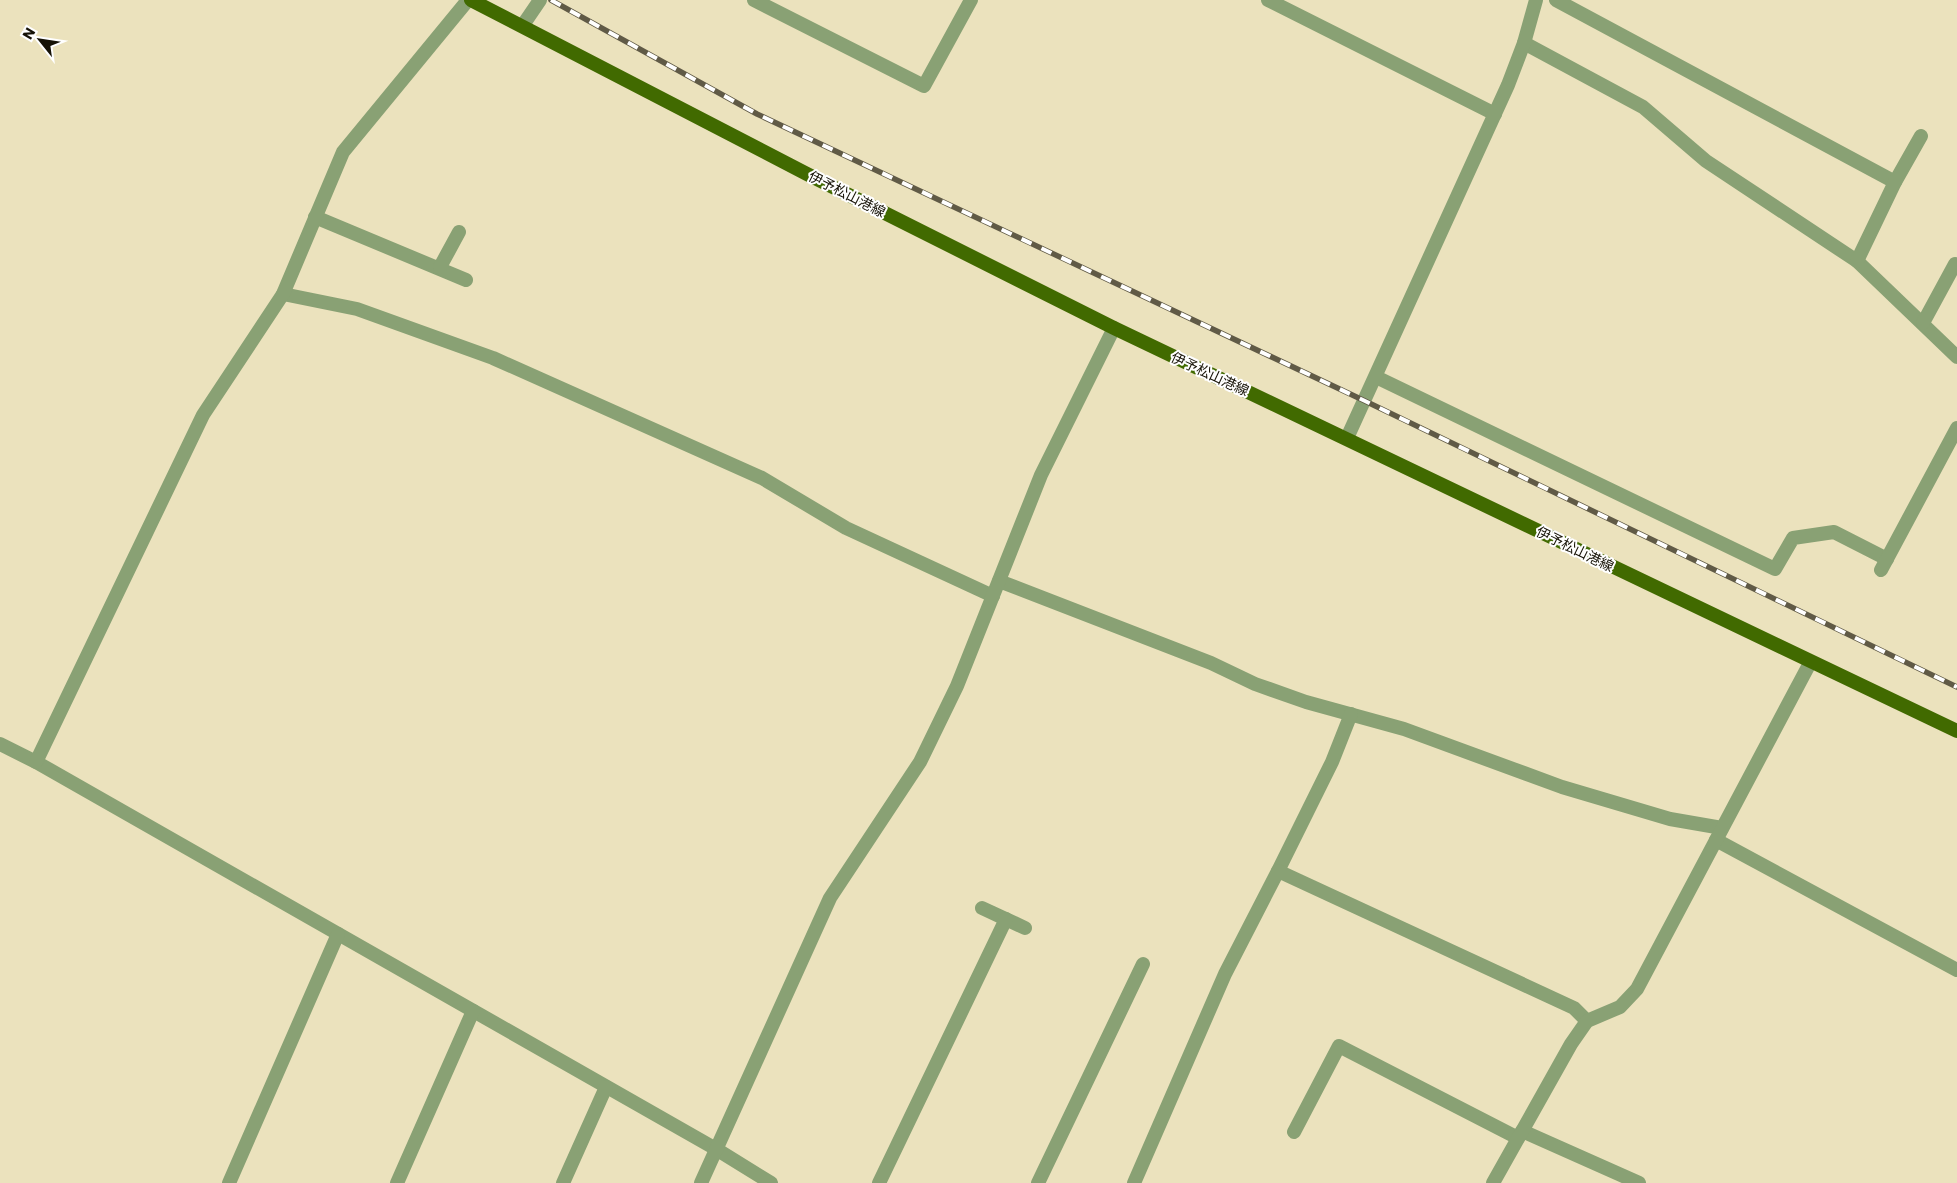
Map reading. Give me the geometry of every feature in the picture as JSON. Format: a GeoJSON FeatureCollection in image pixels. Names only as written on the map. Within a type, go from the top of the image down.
{"type":"FeatureCollection","features":[{"type":"Feature","properties":{"kind":"main road","name":"伊予松山港線"},"geometry":{"type":"LineString","coordinates":[[472,0],[807,174],[1114,328],[1347,438],[1810,663],[1957,731]]}},
{"type":"Feature","properties":{"kind":"street"},"geometry":{"type":"LineString","coordinates":[[36,762],[203,415],[283,294],[343,152],[468,0]]}},
{"type":"Feature","properties":{"kind":"street"},"geometry":{"type":"LineString","coordinates":[[523,25],[540,0]]}},
{"type":"Feature","properties":{"kind":"street"},"geometry":{"type":"LineString","coordinates":[[754,0],[924,86],[971,0]]}},
{"type":"Feature","properties":{"kind":"street"},"geometry":{"type":"LineString","coordinates":[[1268,0],[1495,114]]}},
{"type":"Feature","properties":{"kind":"street"},"geometry":{"type":"LineString","coordinates":[[1347,438],[1495,114],[1524,43],[1536,0]]}},
{"type":"Feature","properties":{"kind":"street"},"geometry":{"type":"LineString","coordinates":[[1556,0],[1895,182]]}},
{"type":"Feature","properties":{"kind":"street"},"geometry":{"type":"LineString","coordinates":[[1524,43],[1643,107],[1706,161],[1857,261],[1957,357]]}},
{"type":"Feature","properties":{"kind":"street"},"geometry":{"type":"LineString","coordinates":[[1857,261],[1895,182],[1921,136]]}},
{"type":"Feature","properties":{"kind":"street"},"geometry":{"type":"LineString","coordinates":[[315,217],[440,267],[466,280]]}},
{"type":"Feature","properties":{"kind":"street"},"geometry":{"type":"LineString","coordinates":[[440,267],[459,232]]}},
{"type":"Feature","properties":{"kind":"street"},"geometry":{"type":"LineString","coordinates":[[1923,323],[1955,264]]}},
{"type":"Feature","properties":{"kind":"street"},"geometry":{"type":"LineString","coordinates":[[283,294],[358,309],[493,358],[762,478],[846,528],[993,596]]}},
{"type":"Feature","properties":{"kind":"street"},"geometry":{"type":"LineString","coordinates":[[701,1183],[830,898],[920,762],[957,686],[1041,475],[1114,328]]}},
{"type":"Feature","properties":{"kind":"street"},"geometry":{"type":"LineString","coordinates":[[1376,377],[1775,569],[1793,538],[1834,532],[1884,564],[1957,428]]}},
{"type":"Feature","properties":{"kind":"street"},"geometry":{"type":"LineString","coordinates":[[998,581],[1212,663],[1255,684],[1404,729],[1562,787],[1719,834],[1957,970]]}},
{"type":"Feature","properties":{"kind":"street"},"geometry":{"type":"LineString","coordinates":[[1493,1183],[1571,1044],[1587,1021],[1620,1007],[1637,989],[1810,663]]}},
{"type":"Feature","properties":{"kind":"street"},"geometry":{"type":"LineString","coordinates":[[1134,1183],[1225,974],[1332,762],[1351,714]]}},
{"type":"Feature","properties":{"kind":"street"},"geometry":{"type":"LineString","coordinates":[[0,744],[36,762],[771,1183]]}},
{"type":"Feature","properties":{"kind":"street"},"geometry":{"type":"LineString","coordinates":[[1278,871],[1574,1008],[1587,1021]]}},
{"type":"Feature","properties":{"kind":"street"},"geometry":{"type":"LineString","coordinates":[[982,908],[1025,928]]}},
{"type":"Feature","properties":{"kind":"street"},"geometry":{"type":"LineString","coordinates":[[880,1183],[1006,919]]}},
{"type":"Feature","properties":{"kind":"street"},"geometry":{"type":"LineString","coordinates":[[229,1183],[338,934]]}},
{"type":"Feature","properties":{"kind":"street"},"geometry":{"type":"LineString","coordinates":[[1038,1183],[1143,964]]}},
{"type":"Feature","properties":{"kind":"street"},"geometry":{"type":"LineString","coordinates":[[396,1183],[472,1011]]}},
{"type":"Feature","properties":{"kind":"street"},"geometry":{"type":"LineString","coordinates":[[1294,1132],[1339,1046],[1520,1134],[1639,1183]]}},
{"type":"Feature","properties":{"kind":"street"},"geometry":{"type":"LineString","coordinates":[[563,1183],[606,1087]]}},
{"type":"Feature","properties":{"kind":"railway"},"geometry":{"type":"LineString","coordinates":[[551,0],[757,114],[1365,401],[1957,687]]}}]}
